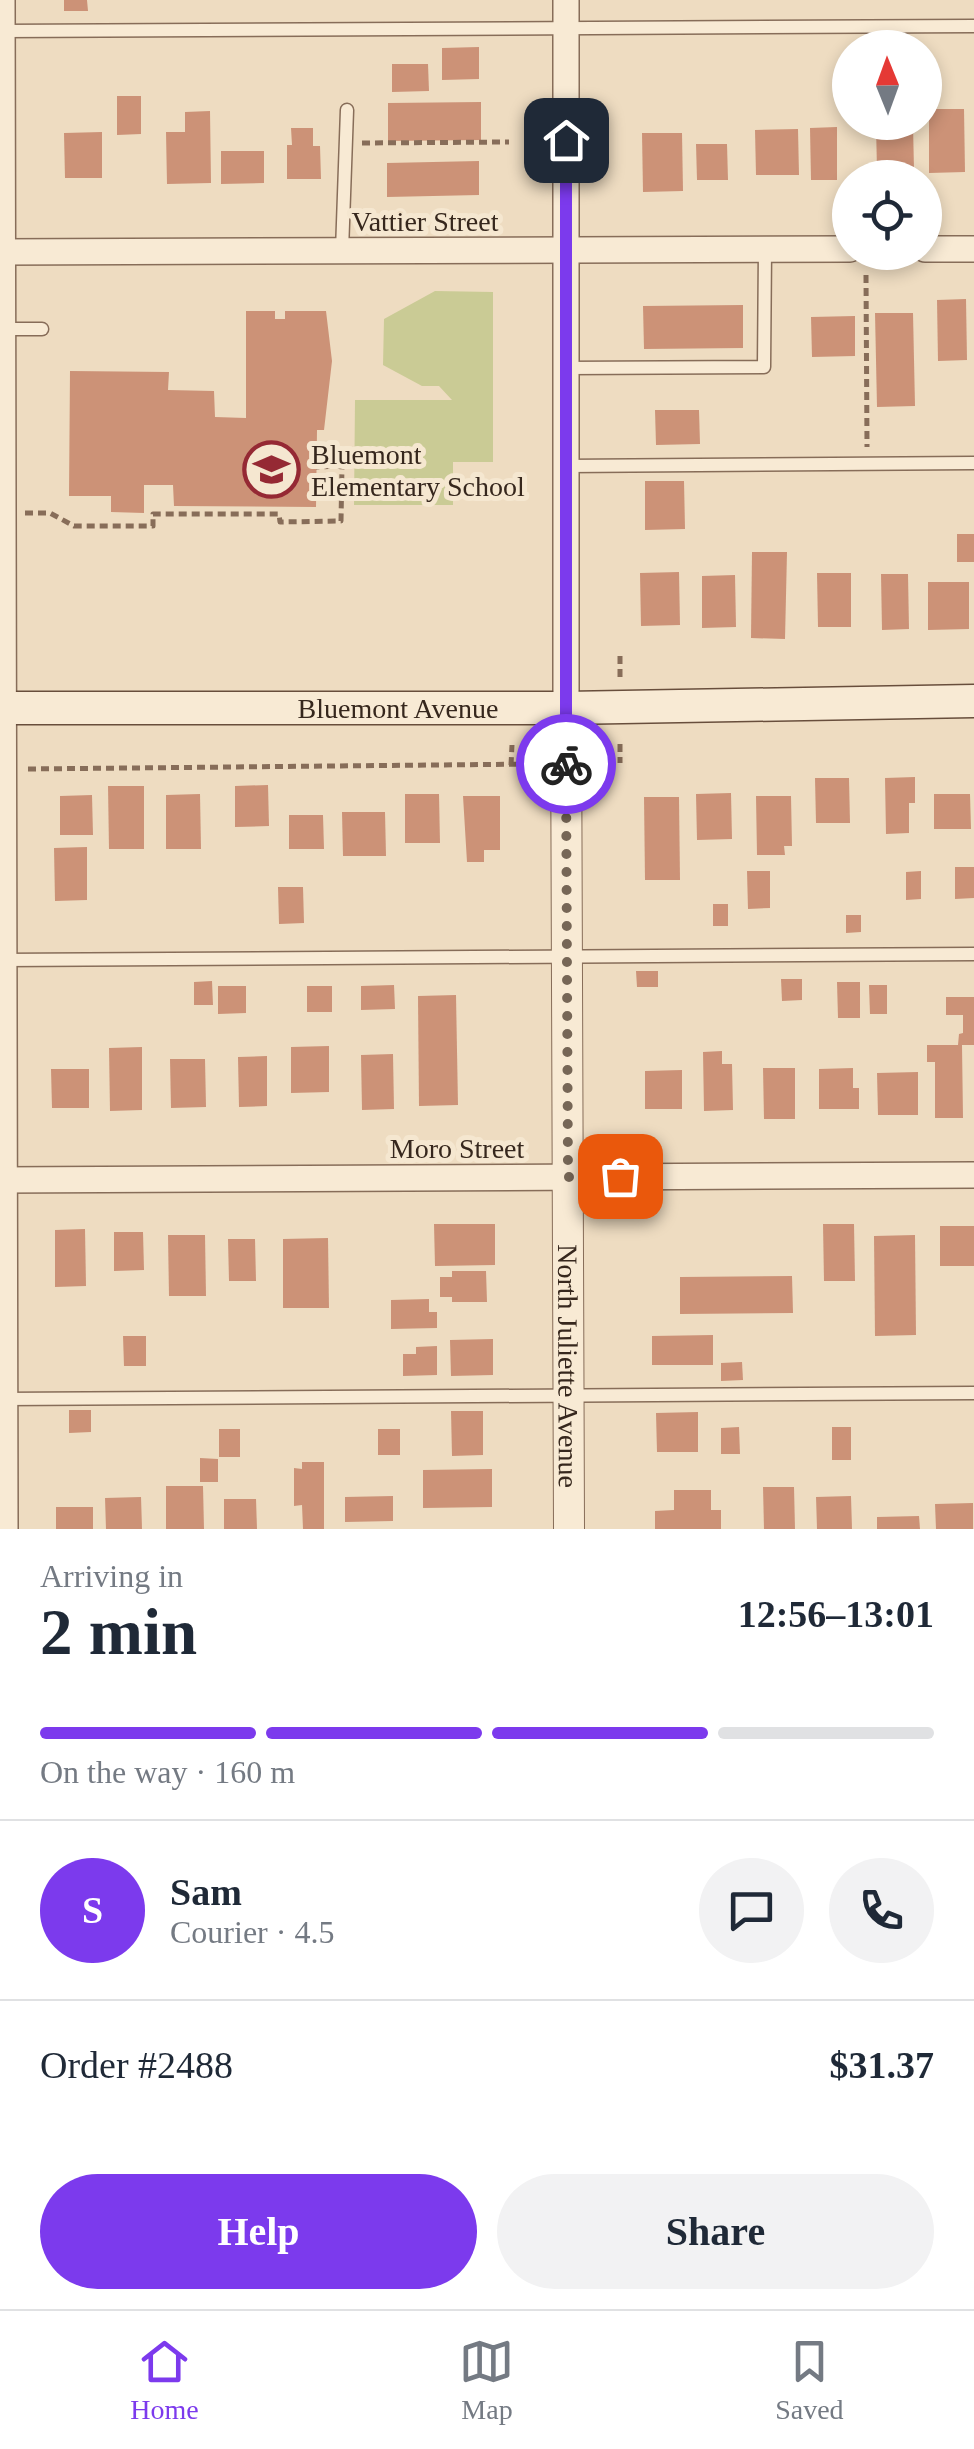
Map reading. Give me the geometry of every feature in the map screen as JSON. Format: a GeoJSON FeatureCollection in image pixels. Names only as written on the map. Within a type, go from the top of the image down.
{"type":"FeatureCollection","features":[{"type":"Feature","properties":{"kind":"main road","name":"Bluemont Avenue"},"geometry":{"type":"LineString","coordinates":[[1,708],[566,708],[974,701]]}},
{"type":"Feature","properties":{"kind":"street"},"geometry":{"type":"LineString","coordinates":[[2,0],[5,1529]]}},
{"type":"Feature","properties":{"kind":"street","name":"North Juliette Avenue"},"geometry":{"type":"LineString","coordinates":[[566,0],[569,1529]]}},
{"type":"Feature","properties":{"kind":"street","name":"Vattier Street"},"geometry":{"type":"LineString","coordinates":[[1,252],[832,249]]}},
{"type":"Feature","properties":{"kind":"street"},"geometry":{"type":"LineString","coordinates":[[942,249],[974,249]]}},
{"type":"Feature","properties":{"kind":"street","name":"Moro Street"},"geometry":{"type":"LineString","coordinates":[[2,1180],[974,1175]]}},
{"type":"Feature","properties":{"kind":"lane"},"geometry":{"type":"LineString","coordinates":[[1,31],[974,26]]}},
{"type":"Feature","properties":{"kind":"lane"},"geometry":{"type":"LineString","coordinates":[[342,251],[347,110]]}},
{"type":"Feature","properties":{"kind":"lane"},"geometry":{"type":"LineString","coordinates":[[566,368],[764,367],[766,250]]}},
{"type":"Feature","properties":{"kind":"lane"},"geometry":{"type":"LineString","coordinates":[[2,329],[42,329]]}},
{"type":"Feature","properties":{"kind":"lane"},"geometry":{"type":"LineString","coordinates":[[566,466],[974,463]]}},
{"type":"Feature","properties":{"kind":"lane"},"geometry":{"type":"LineString","coordinates":[[2,960],[974,954]]}},
{"type":"Feature","properties":{"kind":"lane"},"geometry":{"type":"LineString","coordinates":[[2,1399],[974,1394]]}},
{"type":"Feature","properties":{"kind":"path"},"geometry":{"type":"LineString","coordinates":[[346,143],[509,142]]}},
{"type":"Feature","properties":{"kind":"path"},"geometry":{"type":"LineString","coordinates":[[866,276],[868,464]]}},
{"type":"Feature","properties":{"kind":"path"},"geometry":{"type":"LineString","coordinates":[[2,514],[50,514],[74,526],[154,526],[153,514],[279,514],[280,522],[342,521],[342,466],[316,466]]}},
{"type":"Feature","properties":{"kind":"path"},"geometry":{"type":"LineString","coordinates":[[620,654],[620,677]]}},
{"type":"Feature","properties":{"kind":"path"},"geometry":{"type":"LineString","coordinates":[[511,764],[512,744]]}},
{"type":"Feature","properties":{"kind":"path"},"geometry":{"type":"LineString","coordinates":[[620,744],[620,763]]}},
{"type":"Feature","properties":{"kind":"path"},"geometry":{"type":"LineString","coordinates":[[3,769],[536,764]]}},
{"type":"Feature","properties":{"kind":"green space"},"geometry":{"type":"Polygon","coordinates":[[[435,291],[493,292],[493,462],[453,462],[453,505],[354,505],[355,400],[452,400],[439,386],[422,386],[383,365],[384,319],[435,291]]]}},
{"type":"Feature","properties":{"kind":"building"},"geometry":{"type":"Polygon","coordinates":[[[64,0],[87,0],[88,11],[64,11],[64,0]]]}},
{"type":"Feature","properties":{"kind":"building"},"geometry":{"type":"Polygon","coordinates":[[[479,47],[479,79],[442,80],[442,48],[479,47]]]}},
{"type":"Feature","properties":{"kind":"building"},"geometry":{"type":"Polygon","coordinates":[[[392,64],[428,64],[429,91],[392,92],[392,64]]]}},
{"type":"Feature","properties":{"kind":"building"},"geometry":{"type":"Polygon","coordinates":[[[117,96],[141,96],[141,134],[117,135],[117,96]]]}},
{"type":"Feature","properties":{"kind":"building"},"geometry":{"type":"Polygon","coordinates":[[[481,102],[481,140],[388,141],[388,103],[481,102]]]}},
{"type":"Feature","properties":{"kind":"building"},"geometry":{"type":"Polygon","coordinates":[[[942,109],[964,109],[965,172],[942,173],[942,160],[929,160],[929,140],[942,140],[942,109]]]}},
{"type":"Feature","properties":{"kind":"building"},"geometry":{"type":"Polygon","coordinates":[[[210,111],[211,183],[167,184],[166,132],[185,132],[185,112],[210,111]]]}},
{"type":"Feature","properties":{"kind":"building"},"geometry":{"type":"Polygon","coordinates":[[[832,127],[832,140],[837,140],[837,160],[832,160],[832,180],[811,180],[810,128],[832,127]]]}},
{"type":"Feature","properties":{"kind":"building"},"geometry":{"type":"Polygon","coordinates":[[[291,128],[313,128],[313,146],[320,146],[321,179],[287,179],[291,128]]]}},
{"type":"Feature","properties":{"kind":"building"},"geometry":{"type":"Polygon","coordinates":[[[798,129],[799,175],[756,175],[755,130],[798,129]]]}},
{"type":"Feature","properties":{"kind":"building"},"geometry":{"type":"Polygon","coordinates":[[[102,132],[102,178],[65,178],[64,133],[102,132]]]}},
{"type":"Feature","properties":{"kind":"building"},"geometry":{"type":"Polygon","coordinates":[[[642,133],[682,133],[683,191],[643,192],[642,133]]]}},
{"type":"Feature","properties":{"kind":"building"},"geometry":{"type":"Polygon","coordinates":[[[876,140],[913,140],[914,160],[877,160],[876,140]]]}},
{"type":"Feature","properties":{"kind":"building"},"geometry":{"type":"Polygon","coordinates":[[[696,144],[727,144],[728,180],[697,180],[696,144]]]}},
{"type":"Feature","properties":{"kind":"building"},"geometry":{"type":"Polygon","coordinates":[[[221,151],[264,151],[264,183],[221,184],[221,151]]]}},
{"type":"Feature","properties":{"kind":"building"},"geometry":{"type":"Polygon","coordinates":[[[479,161],[479,195],[387,197],[387,163],[479,161]]]}},
{"type":"Feature","properties":{"kind":"building"},"geometry":{"type":"Polygon","coordinates":[[[966,299],[967,360],[938,361],[937,300],[966,299]]]}},
{"type":"Feature","properties":{"kind":"building"},"geometry":{"type":"Polygon","coordinates":[[[743,305],[743,348],[644,349],[643,306],[743,305]]]}},
{"type":"Feature","properties":{"kind":"building"},"geometry":{"type":"Polygon","coordinates":[[[246,311],[275,311],[275,319],[285,319],[285,311],[326,311],[332,361],[324,430],[317,430],[316,507],[174,506],[173,485],[144,485],[144,513],[111,512],[111,496],[69,496],[70,371],[169,372],[168,390],[214,391],[215,417],[246,418],[246,311]]]}},
{"type":"Feature","properties":{"kind":"building"},"geometry":{"type":"Polygon","coordinates":[[[875,313],[913,313],[915,406],[877,407],[875,313]]]}},
{"type":"Feature","properties":{"kind":"building"},"geometry":{"type":"Polygon","coordinates":[[[855,316],[855,356],[812,357],[811,317],[855,316]]]}},
{"type":"Feature","properties":{"kind":"building"},"geometry":{"type":"Polygon","coordinates":[[[655,410],[699,410],[700,444],[656,445],[655,410]]]}},
{"type":"Feature","properties":{"kind":"building"},"geometry":{"type":"Polygon","coordinates":[[[645,481],[684,481],[685,529],[645,530],[645,481]]]}},
{"type":"Feature","properties":{"kind":"building"},"geometry":{"type":"Polygon","coordinates":[[[957,534],[974,534],[974,562],[957,562],[957,534]]]}},
{"type":"Feature","properties":{"kind":"building"},"geometry":{"type":"Polygon","coordinates":[[[752,552],[787,552],[785,639],[751,638],[752,552]]]}},
{"type":"Feature","properties":{"kind":"building"},"geometry":{"type":"Polygon","coordinates":[[[679,572],[680,625],[641,626],[640,573],[679,572]]]}},
{"type":"Feature","properties":{"kind":"building"},"geometry":{"type":"Polygon","coordinates":[[[817,573],[851,573],[851,627],[818,627],[817,573]]]}},
{"type":"Feature","properties":{"kind":"building"},"geometry":{"type":"Polygon","coordinates":[[[881,574],[908,574],[909,629],[882,630],[881,574]]]}},
{"type":"Feature","properties":{"kind":"building"},"geometry":{"type":"Polygon","coordinates":[[[735,575],[736,627],[702,628],[702,576],[735,575]]]}},
{"type":"Feature","properties":{"kind":"building"},"geometry":{"type":"Polygon","coordinates":[[[928,582],[969,582],[969,629],[928,630],[928,582]]]}},
{"type":"Feature","properties":{"kind":"building"},"geometry":{"type":"Polygon","coordinates":[[[915,777],[915,803],[909,803],[909,833],[886,834],[885,778],[915,777]]]}},
{"type":"Feature","properties":{"kind":"building"},"geometry":{"type":"Polygon","coordinates":[[[815,778],[849,778],[850,823],[816,823],[815,778]]]}},
{"type":"Feature","properties":{"kind":"building"},"geometry":{"type":"Polygon","coordinates":[[[268,785],[269,826],[235,827],[235,786],[268,785]]]}},
{"type":"Feature","properties":{"kind":"building"},"geometry":{"type":"Polygon","coordinates":[[[108,786],[144,786],[144,849],[109,849],[108,786]]]}},
{"type":"Feature","properties":{"kind":"building"},"geometry":{"type":"Polygon","coordinates":[[[731,793],[732,839],[697,840],[696,794],[731,793]]]}},
{"type":"Feature","properties":{"kind":"building"},"geometry":{"type":"Polygon","coordinates":[[[200,794],[201,849],[166,849],[166,795],[200,794]]]}},
{"type":"Feature","properties":{"kind":"building"},"geometry":{"type":"Polygon","coordinates":[[[405,794],[439,794],[440,843],[405,843],[405,794]]]}},
{"type":"Feature","properties":{"kind":"building"},"geometry":{"type":"Polygon","coordinates":[[[934,794],[970,794],[971,829],[934,829],[934,794]]]}},
{"type":"Feature","properties":{"kind":"building"},"geometry":{"type":"Polygon","coordinates":[[[92,795],[93,835],[60,835],[60,796],[92,795]]]}},
{"type":"Feature","properties":{"kind":"building"},"geometry":{"type":"Polygon","coordinates":[[[463,796],[500,796],[500,850],[484,850],[484,862],[467,862],[463,796]]]}},
{"type":"Feature","properties":{"kind":"building"},"geometry":{"type":"Polygon","coordinates":[[[756,796],[791,796],[792,846],[784,846],[785,855],[757,855],[756,796]]]}},
{"type":"Feature","properties":{"kind":"building"},"geometry":{"type":"Polygon","coordinates":[[[644,797],[679,797],[680,880],[645,880],[644,797]]]}},
{"type":"Feature","properties":{"kind":"building"},"geometry":{"type":"Polygon","coordinates":[[[342,812],[385,812],[386,856],[343,856],[342,812]]]}},
{"type":"Feature","properties":{"kind":"building"},"geometry":{"type":"Polygon","coordinates":[[[289,815],[323,815],[324,849],[289,849],[289,815]]]}},
{"type":"Feature","properties":{"kind":"building"},"geometry":{"type":"Polygon","coordinates":[[[87,847],[87,900],[55,901],[54,848],[87,847]]]}},
{"type":"Feature","properties":{"kind":"building"},"geometry":{"type":"Polygon","coordinates":[[[955,867],[974,867],[974,898],[955,899],[955,867]]]}},
{"type":"Feature","properties":{"kind":"building"},"geometry":{"type":"Polygon","coordinates":[[[747,871],[770,871],[770,908],[748,909],[747,871]]]}},
{"type":"Feature","properties":{"kind":"building"},"geometry":{"type":"Polygon","coordinates":[[[921,871],[921,899],[906,900],[906,872],[921,871]]]}},
{"type":"Feature","properties":{"kind":"building"},"geometry":{"type":"Polygon","coordinates":[[[278,887],[303,887],[304,923],[279,924],[278,887]]]}},
{"type":"Feature","properties":{"kind":"building"},"geometry":{"type":"Polygon","coordinates":[[[713,904],[728,904],[728,926],[713,926],[713,904]]]}},
{"type":"Feature","properties":{"kind":"building"},"geometry":{"type":"Polygon","coordinates":[[[846,915],[861,915],[861,932],[846,933],[846,915]]]}},
{"type":"Feature","properties":{"kind":"building"},"geometry":{"type":"Polygon","coordinates":[[[636,971],[658,971],[658,987],[637,987],[636,971]]]}},
{"type":"Feature","properties":{"kind":"building"},"geometry":{"type":"Polygon","coordinates":[[[781,979],[802,979],[802,1000],[782,1001],[781,979]]]}},
{"type":"Feature","properties":{"kind":"building"},"geometry":{"type":"Polygon","coordinates":[[[212,981],[213,1005],[194,1005],[194,982],[212,981]]]}},
{"type":"Feature","properties":{"kind":"building"},"geometry":{"type":"Polygon","coordinates":[[[837,982],[860,982],[860,1018],[838,1018],[837,982]]]}},
{"type":"Feature","properties":{"kind":"building"},"geometry":{"type":"Polygon","coordinates":[[[394,985],[395,1009],[361,1010],[361,986],[394,985]]]}},
{"type":"Feature","properties":{"kind":"building"},"geometry":{"type":"Polygon","coordinates":[[[869,985],[887,985],[887,1014],[870,1014],[869,985]]]}},
{"type":"Feature","properties":{"kind":"building"},"geometry":{"type":"Polygon","coordinates":[[[218,986],[246,986],[246,1013],[218,1014],[218,986]]]}},
{"type":"Feature","properties":{"kind":"building"},"geometry":{"type":"Polygon","coordinates":[[[307,986],[332,986],[332,1012],[307,1012],[307,986]]]}},
{"type":"Feature","properties":{"kind":"building"},"geometry":{"type":"Polygon","coordinates":[[[456,995],[458,1105],[419,1106],[418,996],[456,995]]]}},
{"type":"Feature","properties":{"kind":"building"},"geometry":{"type":"Polygon","coordinates":[[[946,997],[974,997],[974,1045],[962,1045],[963,1118],[935,1118],[935,1062],[927,1062],[927,1045],[958,1045],[959,1034],[963,1033],[963,1015],[946,1015],[946,997]]]}},
{"type":"Feature","properties":{"kind":"building"},"geometry":{"type":"Polygon","coordinates":[[[329,1046],[329,1092],[291,1093],[291,1047],[329,1046]]]}},
{"type":"Feature","properties":{"kind":"building"},"geometry":{"type":"Polygon","coordinates":[[[142,1047],[142,1110],[110,1111],[109,1048],[142,1047]]]}},
{"type":"Feature","properties":{"kind":"building"},"geometry":{"type":"Polygon","coordinates":[[[722,1051],[722,1064],[732,1064],[733,1110],[704,1111],[703,1052],[722,1051]]]}},
{"type":"Feature","properties":{"kind":"building"},"geometry":{"type":"Polygon","coordinates":[[[393,1054],[394,1109],[362,1110],[361,1055],[393,1054]]]}},
{"type":"Feature","properties":{"kind":"building"},"geometry":{"type":"Polygon","coordinates":[[[267,1056],[267,1106],[239,1107],[238,1057],[267,1056]]]}},
{"type":"Feature","properties":{"kind":"building"},"geometry":{"type":"Polygon","coordinates":[[[170,1059],[205,1059],[206,1107],[171,1108],[170,1059]]]}},
{"type":"Feature","properties":{"kind":"building"},"geometry":{"type":"Polygon","coordinates":[[[763,1068],[795,1068],[795,1119],[764,1119],[763,1068]]]}},
{"type":"Feature","properties":{"kind":"building"},"geometry":{"type":"Polygon","coordinates":[[[853,1068],[853,1088],[859,1088],[859,1109],[819,1109],[819,1069],[853,1068]]]}},
{"type":"Feature","properties":{"kind":"building"},"geometry":{"type":"Polygon","coordinates":[[[51,1069],[89,1069],[89,1108],[52,1108],[51,1069]]]}},
{"type":"Feature","properties":{"kind":"building"},"geometry":{"type":"Polygon","coordinates":[[[682,1070],[682,1109],[645,1109],[645,1071],[682,1070]]]}},
{"type":"Feature","properties":{"kind":"building"},"geometry":{"type":"Polygon","coordinates":[[[918,1072],[918,1115],[878,1115],[877,1073],[918,1072]]]}},
{"type":"Feature","properties":{"kind":"building"},"geometry":{"type":"Polygon","coordinates":[[[434,1224],[495,1224],[495,1265],[435,1266],[434,1224]]]}},
{"type":"Feature","properties":{"kind":"building"},"geometry":{"type":"Polygon","coordinates":[[[823,1224],[854,1224],[855,1281],[824,1281],[823,1224]]]}},
{"type":"Feature","properties":{"kind":"building"},"geometry":{"type":"Polygon","coordinates":[[[940,1226],[974,1226],[974,1266],[940,1266],[940,1226]]]}},
{"type":"Feature","properties":{"kind":"building"},"geometry":{"type":"Polygon","coordinates":[[[85,1229],[86,1286],[55,1287],[55,1230],[85,1229]]]}},
{"type":"Feature","properties":{"kind":"building"},"geometry":{"type":"Polygon","coordinates":[[[114,1232],[143,1232],[144,1270],[114,1271],[114,1232]]]}},
{"type":"Feature","properties":{"kind":"building"},"geometry":{"type":"Polygon","coordinates":[[[168,1235],[205,1235],[206,1296],[169,1296],[168,1235]]]}},
{"type":"Feature","properties":{"kind":"building"},"geometry":{"type":"Polygon","coordinates":[[[915,1235],[916,1335],[875,1336],[874,1236],[915,1235]]]}},
{"type":"Feature","properties":{"kind":"building"},"geometry":{"type":"Polygon","coordinates":[[[328,1238],[329,1308],[283,1308],[283,1239],[328,1238]]]}},
{"type":"Feature","properties":{"kind":"building"},"geometry":{"type":"Polygon","coordinates":[[[228,1239],[255,1239],[256,1281],[229,1281],[228,1239]]]}},
{"type":"Feature","properties":{"kind":"building"},"geometry":{"type":"Polygon","coordinates":[[[452,1271],[486,1271],[487,1302],[452,1302],[452,1297],[440,1297],[440,1277],[452,1277],[452,1271]]]}},
{"type":"Feature","properties":{"kind":"building"},"geometry":{"type":"Polygon","coordinates":[[[792,1276],[793,1313],[680,1314],[680,1277],[792,1276]]]}},
{"type":"Feature","properties":{"kind":"building"},"geometry":{"type":"Polygon","coordinates":[[[429,1299],[429,1312],[437,1312],[437,1328],[391,1329],[391,1300],[429,1299]]]}},
{"type":"Feature","properties":{"kind":"building"},"geometry":{"type":"Polygon","coordinates":[[[713,1335],[713,1365],[652,1365],[652,1336],[713,1335]]]}},
{"type":"Feature","properties":{"kind":"building"},"geometry":{"type":"Polygon","coordinates":[[[123,1336],[146,1336],[146,1366],[124,1366],[123,1336]]]}},
{"type":"Feature","properties":{"kind":"building"},"geometry":{"type":"Polygon","coordinates":[[[493,1339],[493,1375],[451,1376],[450,1340],[493,1339]]]}},
{"type":"Feature","properties":{"kind":"building"},"geometry":{"type":"Polygon","coordinates":[[[437,1346],[437,1375],[403,1376],[403,1354],[416,1354],[416,1347],[437,1346]]]}},
{"type":"Feature","properties":{"kind":"building"},"geometry":{"type":"Polygon","coordinates":[[[742,1362],[743,1380],[721,1381],[721,1363],[742,1362]]]}},
{"type":"Feature","properties":{"kind":"building"},"geometry":{"type":"Polygon","coordinates":[[[69,1410],[91,1410],[91,1432],[69,1433],[69,1410]]]}},
{"type":"Feature","properties":{"kind":"building"},"geometry":{"type":"Polygon","coordinates":[[[451,1411],[483,1411],[483,1455],[452,1456],[451,1411]]]}},
{"type":"Feature","properties":{"kind":"building"},"geometry":{"type":"Polygon","coordinates":[[[698,1412],[698,1452],[657,1452],[656,1413],[698,1412]]]}},
{"type":"Feature","properties":{"kind":"building"},"geometry":{"type":"Polygon","coordinates":[[[739,1427],[740,1454],[721,1454],[721,1428],[739,1427]]]}},
{"type":"Feature","properties":{"kind":"building"},"geometry":{"type":"Polygon","coordinates":[[[832,1427],[851,1427],[851,1460],[832,1460],[832,1427]]]}},
{"type":"Feature","properties":{"kind":"building"},"geometry":{"type":"Polygon","coordinates":[[[219,1429],[240,1429],[240,1457],[219,1457],[219,1429]]]}},
{"type":"Feature","properties":{"kind":"building"},"geometry":{"type":"Polygon","coordinates":[[[378,1429],[400,1429],[400,1455],[378,1455],[378,1429]]]}},
{"type":"Feature","properties":{"kind":"building"},"geometry":{"type":"Polygon","coordinates":[[[200,1458],[218,1459],[218,1482],[200,1482],[200,1458]]]}},
{"type":"Feature","properties":{"kind":"building"},"geometry":{"type":"Polygon","coordinates":[[[302,1462],[324,1462],[324,1529],[303,1529],[302,1505],[294,1506],[294,1468],[302,1469],[302,1462]]]}},
{"type":"Feature","properties":{"kind":"building"},"geometry":{"type":"Polygon","coordinates":[[[492,1469],[492,1507],[423,1508],[423,1470],[492,1469]]]}},
{"type":"Feature","properties":{"kind":"building"},"geometry":{"type":"Polygon","coordinates":[[[166,1486],[203,1486],[204,1529],[166,1529],[166,1486]]]}},
{"type":"Feature","properties":{"kind":"building"},"geometry":{"type":"Polygon","coordinates":[[[763,1487],[794,1487],[795,1529],[764,1529],[763,1487]]]}},
{"type":"Feature","properties":{"kind":"building"},"geometry":{"type":"Polygon","coordinates":[[[674,1490],[711,1490],[711,1510],[721,1510],[721,1529],[655,1529],[655,1511],[674,1510],[674,1490]]]}},
{"type":"Feature","properties":{"kind":"building"},"geometry":{"type":"Polygon","coordinates":[[[393,1496],[393,1521],[345,1522],[345,1497],[393,1496]]]}},
{"type":"Feature","properties":{"kind":"building"},"geometry":{"type":"Polygon","coordinates":[[[851,1496],[852,1529],[817,1529],[816,1497],[851,1496]]]}},
{"type":"Feature","properties":{"kind":"building"},"geometry":{"type":"Polygon","coordinates":[[[141,1497],[142,1529],[106,1529],[105,1498],[141,1497]]]}},
{"type":"Feature","properties":{"kind":"building"},"geometry":{"type":"Polygon","coordinates":[[[224,1499],[256,1499],[257,1529],[224,1529],[224,1499]]]}},
{"type":"Feature","properties":{"kind":"building"},"geometry":{"type":"Polygon","coordinates":[[[973,1503],[973,1529],[936,1529],[935,1504],[973,1503]]]}},
{"type":"Feature","properties":{"kind":"building"},"geometry":{"type":"Polygon","coordinates":[[[56,1507],[93,1507],[93,1529],[56,1529],[56,1507]]]}},
{"type":"Feature","properties":{"kind":"building"},"geometry":{"type":"Polygon","coordinates":[[[919,1516],[920,1529],[877,1529],[877,1517],[919,1516]]]}},
{"type":"Feature","properties":{"kind":"way so far"},"geometry":{"type":"LineString","coordinates":[[566,764],[568,1177],[620,1176]]}},
{"type":"Feature","properties":{"kind":"place","name":"Bluemont Elementary School"},"geometry":{"type":"Point","coordinates":[272,470]}},
{"type":"Feature","properties":{"kind":"route"},"geometry":{"type":"LineString","coordinates":[[566,140],[566,764]]}}]}
